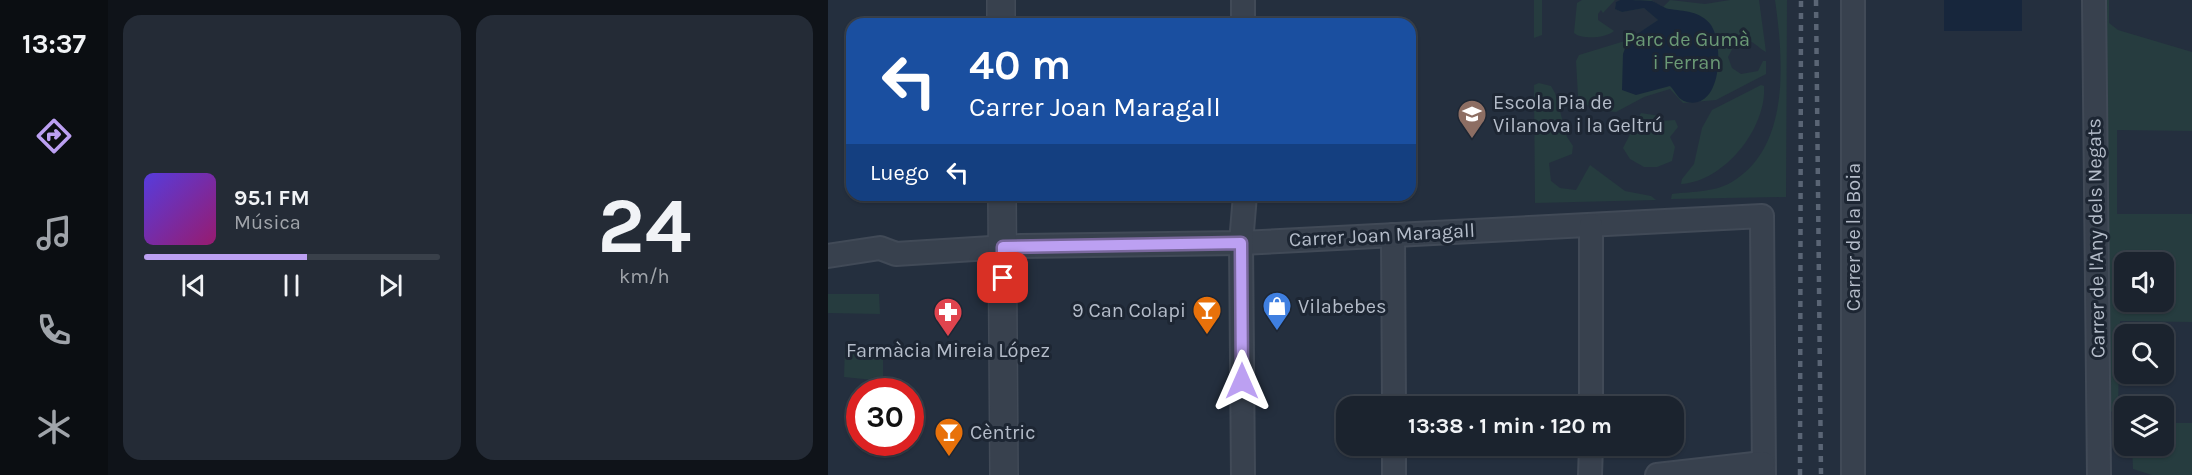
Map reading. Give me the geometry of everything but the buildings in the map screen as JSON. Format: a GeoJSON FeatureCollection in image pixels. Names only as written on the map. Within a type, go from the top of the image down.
{"type":"FeatureCollection","features":[{"type":"Feature","properties":{"kind":"street"},"geometry":{"type":"LineString","coordinates":[[1001,0],[1001,18]]}},
{"type":"Feature","properties":{"kind":"street"},"geometry":{"type":"LineString","coordinates":[[1243,0],[1243,18]]}},
{"type":"Feature","properties":{"kind":"street","name":"Carrer de la Boia"},"geometry":{"type":"LineString","coordinates":[[1853,0],[1853,475]]}},
{"type":"Feature","properties":{"kind":"street","name":"Carrer de l'Any dels Negats"},"geometry":{"type":"LineString","coordinates":[[2094,0],[2099,475]]}},
{"type":"Feature","properties":{"kind":"street"},"geometry":{"type":"LineString","coordinates":[[1002,201],[1004,475]]}},
{"type":"Feature","properties":{"kind":"street"},"geometry":{"type":"LineString","coordinates":[[1243,475],[1241,243],[1244,201]]}},
{"type":"Feature","properties":{"kind":"street","name":"Carrer Joan Maragall"},"geometry":{"type":"LineString","coordinates":[[828,256],[880,249],[896,254],[1003,247],[1241,243],[1762,216],[1763,469]]}},
{"type":"Feature","properties":{"kind":"street"},"geometry":{"type":"LineString","coordinates":[[1591,225],[1591,396]]}},
{"type":"Feature","properties":{"kind":"street"},"geometry":{"type":"LineString","coordinates":[[1393,235],[1394,396]]}},
{"type":"Feature","properties":{"kind":"street"},"geometry":{"type":"LineString","coordinates":[[1394,456],[1394,475]]}},
{"type":"Feature","properties":{"kind":"street"},"geometry":{"type":"LineString","coordinates":[[1590,475],[1591,456]]}},
{"type":"Feature","properties":{"kind":"street"},"geometry":{"type":"LineString","coordinates":[[1657,475],[1763,469]]}},
{"type":"Feature","properties":{"kind":"green space"},"geometry":{"type":"Polygon","coordinates":[[[1534,0],[1542,0],[1542,35],[1534,38],[1534,0]]]}},
{"type":"Feature","properties":{"kind":"green space","name":"Parc de Gumà i Ferran"},"geometry":{"type":"Polygon","coordinates":[[[1582,0],[1615,0],[1603,13],[1601,10],[1598,14],[1598,20],[1614,31],[1594,37],[1582,37],[1574,33],[1577,3],[1582,0]]]}},
{"type":"Feature","properties":{"kind":"green space","name":"Parc de Gumà i Ferran"},"geometry":{"type":"Polygon","coordinates":[[[1651,0],[1663,7],[1670,0],[1705,4],[1730,0],[1759,0],[1766,52],[1753,42],[1741,40],[1736,42],[1728,57],[1732,68],[1741,74],[1758,71],[1763,61],[1766,61],[1766,74],[1716,100],[1683,103],[1670,89],[1644,97],[1616,112],[1598,110],[1583,103],[1578,96],[1576,61],[1579,55],[1628,40],[1658,20],[1644,8],[1622,12],[1615,9],[1616,2],[1651,0]]]}},
{"type":"Feature","properties":{"kind":"green space","name":"Parc de Gumà i Ferran"},"geometry":{"type":"Polygon","coordinates":[[[1775,0],[1787,0],[1786,197],[1671,199],[1672,194],[1705,191],[1728,184],[1753,164],[1766,145],[1779,98],[1781,73],[1775,0]]]}},
{"type":"Feature","properties":{"kind":"green space"},"geometry":{"type":"Polygon","coordinates":[[[2106,0],[2109,0],[2109,23],[2118,30],[2192,52],[2192,131],[2117,130],[2117,214],[2192,214],[2192,322],[2120,321],[2120,324],[2114,324],[2114,384],[2119,384],[2118,396],[2114,396],[2114,411],[2110,412],[2110,475],[2106,0]]]}},
{"type":"Feature","properties":{"kind":"green space"},"geometry":{"type":"Polygon","coordinates":[[[1539,83],[1551,86],[1555,93],[1567,137],[1573,146],[1572,154],[1549,163],[1551,181],[1560,188],[1576,190],[1590,165],[1625,191],[1651,196],[1656,200],[1535,203],[1534,85],[1539,83]]]}},
{"type":"Feature","properties":{"kind":"green space","name":"Parc de Gumà i Ferran"},"geometry":{"type":"Polygon","coordinates":[[[1761,85],[1764,86],[1763,102],[1758,119],[1740,150],[1713,174],[1697,181],[1681,184],[1682,179],[1694,164],[1702,128],[1712,110],[1761,85]]]}},
{"type":"Feature","properties":{"kind":"green space","name":"Parc de Gumà i Ferran"},"geometry":{"type":"Polygon","coordinates":[[[1641,113],[1660,116],[1661,121],[1675,120],[1678,127],[1670,137],[1675,147],[1672,161],[1657,167],[1644,167],[1630,159],[1623,148],[1641,113]]]}},
{"type":"Feature","properties":{"kind":"green space"},"geometry":{"type":"Polygon","coordinates":[[[828,294],[879,294],[880,314],[828,313],[828,294]]]}},
{"type":"Feature","properties":{"kind":"green space"},"geometry":{"type":"Polygon","coordinates":[[[845,346],[883,347],[883,378],[844,377],[845,346]]]}},
{"type":"Feature","properties":{"kind":"green space"},"geometry":{"type":"Polygon","coordinates":[[[2174,423],[2192,423],[2192,475],[2152,475],[2133,469],[2132,456],[2174,456],[2174,423]]]}},
{"type":"Feature","properties":{"kind":"water"},"geometry":{"type":"Polygon","coordinates":[[[1620,0],[1652,1],[1667,8],[1697,14],[1707,20],[1715,34],[1718,60],[1717,74],[1707,96],[1699,102],[1687,102],[1679,98],[1670,86],[1636,95],[1622,90],[1623,54],[1628,40],[1658,20],[1644,8],[1622,12],[1615,9],[1616,2],[1620,0]]]}},
{"type":"Feature","properties":{"kind":"water"},"geometry":{"type":"Polygon","coordinates":[[[1944,0],[2022,0],[2022,31],[1944,31],[1944,0]]]}},
{"type":"Feature","properties":{"kind":"railway"},"geometry":{"type":"LineString","coordinates":[[1800,475],[1801,0]]}},
{"type":"Feature","properties":{"kind":"railway"},"geometry":{"type":"LineString","coordinates":[[1816,0],[1821,475]]}},
{"type":"Feature","properties":{"kind":"place","name":"Escola Pia de Vilanova i la Geltrú"},"geometry":{"type":"Point","coordinates":[1472,140]}},
{"type":"Feature","properties":{"kind":"place","name":"Vilabebes"},"geometry":{"type":"Point","coordinates":[1277,332]}},
{"type":"Feature","properties":{"kind":"place","name":"9 Can Colapi"},"geometry":{"type":"Point","coordinates":[1207,336]}},
{"type":"Feature","properties":{"kind":"place","name":"Farmàcia Mireia López"},"geometry":{"type":"Point","coordinates":[948,338]}},
{"type":"Feature","properties":{"kind":"place","name":"Cèntric"},"geometry":{"type":"Point","coordinates":[949,458]}},
{"type":"Feature","properties":{"kind":"route"},"geometry":{"type":"LineString","coordinates":[[1003,278],[1003,247],[1220,241],[1241,243],[1242,381]]}}]}
